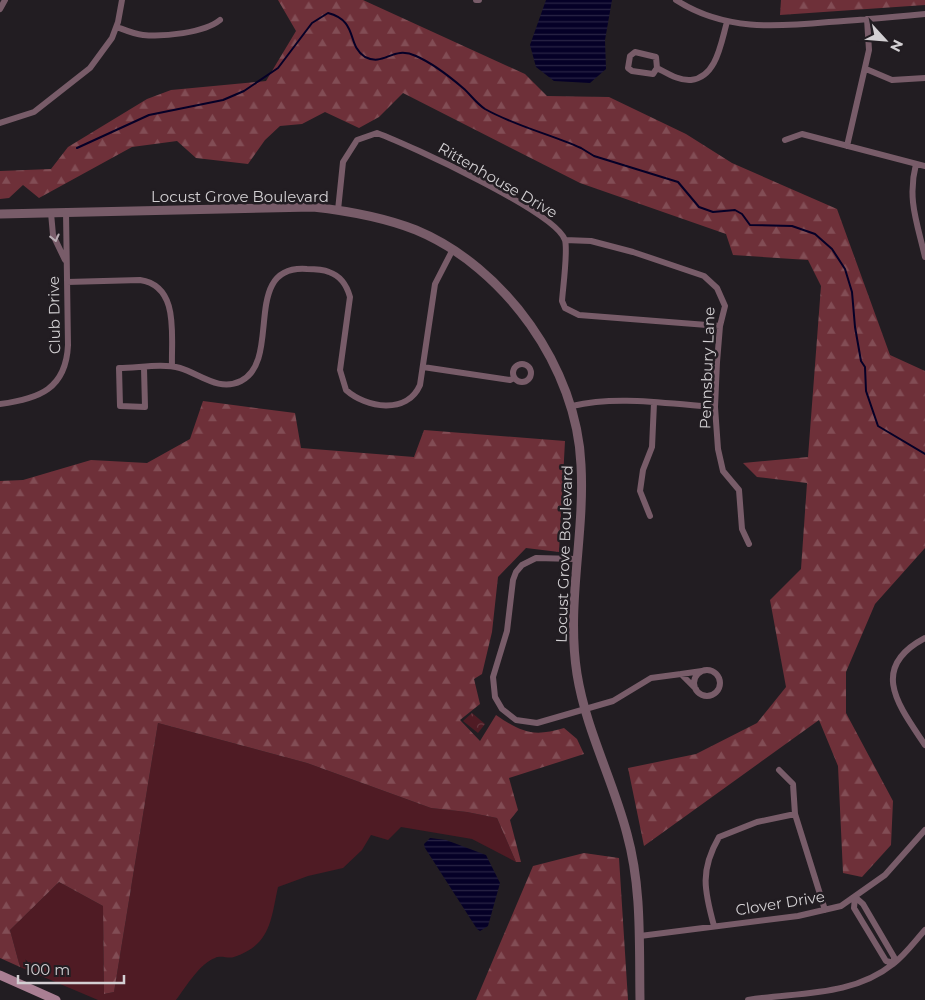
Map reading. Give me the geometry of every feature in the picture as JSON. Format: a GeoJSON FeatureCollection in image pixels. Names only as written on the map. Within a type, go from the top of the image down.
{"type":"FeatureCollection","features":[{"type":"Feature","properties":{"kind":"main road"},"geometry":{"type":"LineString","coordinates":[[0,975],[56,1000]]}},
{"type":"Feature","properties":{"kind":"street"},"geometry":{"type":"LineString","coordinates":[[0,9],[5,0]]}},
{"type":"Feature","properties":{"kind":"street"},"geometry":{"type":"LineString","coordinates":[[0,123],[34,112],[84,74],[105,50],[117,27],[122,0]]}},
{"type":"Feature","properties":{"kind":"street"},"geometry":{"type":"LineString","coordinates":[[676,0],[702,14],[727,22],[770,26],[925,14]]}},
{"type":"Feature","properties":{"kind":"street"},"geometry":{"type":"LineString","coordinates":[[847,146],[869,50],[867,19]]}},
{"type":"Feature","properties":{"kind":"street"},"geometry":{"type":"LineString","coordinates":[[117,27],[150,35],[202,30],[220,20]]}},
{"type":"Feature","properties":{"kind":"street"},"geometry":{"type":"LineString","coordinates":[[657,68],[679,78],[691,80],[704,75],[712,66],[718,53],[727,22]]}},
{"type":"Feature","properties":{"kind":"street"},"geometry":{"type":"LineString","coordinates":[[635,52],[656,57],[657,68],[653,74],[632,71],[628,68],[630,56],[635,52]]}},
{"type":"Feature","properties":{"kind":"street"},"geometry":{"type":"LineString","coordinates":[[866,69],[892,80],[925,78]]}},
{"type":"Feature","properties":{"kind":"street","name":"Rittenhouse Drive"},"geometry":{"type":"LineString","coordinates":[[338,210],[343,162],[358,140],[377,133],[414,147],[530,209],[557,227],[565,240],[562,301],[565,308],[580,315],[720,326]]}},
{"type":"Feature","properties":{"kind":"street"},"geometry":{"type":"LineString","coordinates":[[785,140],[802,134],[925,166]]}},
{"type":"Feature","properties":{"kind":"street"},"geometry":{"type":"LineString","coordinates":[[916,164],[911,182],[911,198],[925,257]]}},
{"type":"Feature","properties":{"kind":"street","name":"Locust Grove Boulevard"},"geometry":{"type":"LineString","coordinates":[[0,214],[313,206],[374,217],[418,231],[452,251],[484,274],[510,299],[529,322],[544,346],[572,406],[579,444],[582,475],[573,634],[577,673],[584,710],[600,761],[619,805],[629,841],[637,888],[640,936],[640,1000]]}},
{"type":"Feature","properties":{"kind":"street","name":"Club Drive"},"geometry":{"type":"LineString","coordinates":[[0,404],[28,400],[39,396],[52,386],[62,374],[68,351],[65,261],[66,212]]}},
{"type":"Feature","properties":{"kind":"street"},"geometry":{"type":"LineString","coordinates":[[52,213],[54,235],[65,261]]}},
{"type":"Feature","properties":{"kind":"street","name":"Pennsbury Lane"},"geometry":{"type":"LineString","coordinates":[[565,240],[591,241],[704,276],[717,288],[725,306],[720,326],[715,407],[718,449],[723,471],[739,490],[742,529],[749,544]]}},
{"type":"Feature","properties":{"kind":"street"},"geometry":{"type":"LineString","coordinates":[[144,368],[145,407],[120,406],[119,368],[172,366],[224,385],[234,384],[249,376],[259,359],[268,294],[272,285],[287,271],[302,268],[332,273],[347,286],[350,305],[340,370],[343,384],[350,394],[364,402],[392,406],[403,403],[413,397],[418,389],[423,367],[434,284],[452,251]]}},
{"type":"Feature","properties":{"kind":"street"},"geometry":{"type":"LineString","coordinates":[[67,282],[140,280],[158,287],[165,295],[170,309],[172,366]]}},
{"type":"Feature","properties":{"kind":"street"},"geometry":{"type":"LineString","coordinates":[[423,367],[510,380],[514,378]]}},
{"type":"Feature","properties":{"kind":"street"},"geometry":{"type":"LineString","coordinates":[[572,406],[603,401],[715,407]]}},
{"type":"Feature","properties":{"kind":"street"},"geometry":{"type":"LineString","coordinates":[[650,516],[640,491],[643,470],[652,447],[654,403]]}},
{"type":"Feature","properties":{"kind":"street"},"geometry":{"type":"LineString","coordinates":[[576,559],[536,558],[522,565],[516,572],[513,580],[508,631],[494,671],[495,697],[502,709],[510,717],[520,721],[537,723],[612,700],[651,678],[703,671],[711,670],[718,675],[720,687],[711,696],[702,695],[681,674]]}},
{"type":"Feature","properties":{"kind":"street"},"geometry":{"type":"LineString","coordinates":[[924,743],[901,710],[893,692],[892,680],[896,664],[912,645],[925,638]]}},
{"type":"Feature","properties":{"kind":"street"},"geometry":{"type":"LineString","coordinates":[[696,689],[696,677],[703,671]]}},
{"type":"Feature","properties":{"kind":"street"},"geometry":{"type":"LineString","coordinates":[[779,770],[792,784],[795,814],[826,910]]}},
{"type":"Feature","properties":{"kind":"street"},"geometry":{"type":"LineString","coordinates":[[714,926],[706,899],[706,870],[708,856],[719,836],[757,822],[795,814]]}},
{"type":"Feature","properties":{"kind":"street","name":"Clover Drive"},"geometry":{"type":"LineString","coordinates":[[640,936],[798,916],[841,906],[885,875],[925,830]]}},
{"type":"Feature","properties":{"kind":"street"},"geometry":{"type":"LineString","coordinates":[[855,897],[854,908],[886,961],[894,963]]}},
{"type":"Feature","properties":{"kind":"street"},"geometry":{"type":"LineString","coordinates":[[855,897],[863,904],[894,956],[894,963]]}},
{"type":"Feature","properties":{"kind":"street"},"geometry":{"type":"LineString","coordinates":[[748,1000],[837,989],[860,982],[894,963],[925,930]]}},
{"type":"Feature","properties":{"kind":"green space"},"geometry":{"type":"Polygon","coordinates":[[[278,0],[363,0],[525,74],[547,96],[609,97],[686,134],[732,163],[837,209],[890,355],[925,371],[925,548],[875,604],[846,672],[846,713],[893,801],[891,845],[862,877],[843,873],[838,766],[819,720],[644,846],[628,768],[696,754],[757,723],[786,687],[770,600],[801,569],[807,483],[757,477],[743,463],[808,457],[821,286],[808,260],[733,255],[726,234],[580,183],[403,93],[379,117],[359,128],[325,112],[302,124],[280,126],[265,140],[248,164],[196,158],[177,141],[132,147],[39,198],[23,185],[9,198],[0,199],[0,171],[51,169],[68,147],[147,99],[171,90],[266,81],[296,31],[278,0]]]}},
{"type":"Feature","properties":{"kind":"green space"},"geometry":{"type":"Polygon","coordinates":[[[781,0],[925,0],[925,5],[780,15],[781,0]]]}},
{"type":"Feature","properties":{"kind":"green space"},"geometry":{"type":"Polygon","coordinates":[[[203,401],[295,413],[301,448],[414,457],[424,430],[565,441],[559,552],[526,548],[498,577],[492,632],[482,674],[474,679],[480,704],[460,720],[480,741],[496,715],[513,726],[528,732],[554,731],[564,728],[577,739],[584,754],[509,778],[518,810],[510,820],[521,862],[516,862],[497,818],[431,808],[307,763],[158,723],[114,992],[104,994],[103,906],[59,882],[10,930],[20,967],[0,958],[0,481],[23,480],[91,460],[147,463],[190,439],[203,401]]]}},
{"type":"Feature","properties":{"kind":"green space"},"geometry":{"type":"Polygon","coordinates":[[[472,713],[485,724],[478,733],[463,721],[472,713]]]}},
{"type":"Feature","properties":{"kind":"green space"},"geometry":{"type":"Polygon","coordinates":[[[158,723],[307,763],[431,808],[497,818],[516,862],[472,839],[401,827],[388,840],[371,835],[362,850],[343,868],[308,876],[278,887],[271,920],[267,930],[256,946],[234,957],[217,957],[209,961],[193,976],[176,1000],[98,1000],[20,967],[10,930],[59,882],[103,906],[104,994],[114,992],[158,723]]]}},
{"type":"Feature","properties":{"kind":"green space"},"geometry":{"type":"Polygon","coordinates":[[[584,853],[619,858],[628,1000],[476,1000],[533,866],[584,853]]]}},
{"type":"Feature","properties":{"kind":"shaded area"},"geometry":{"type":"Polygon","coordinates":[[[546,0],[612,0],[605,40],[606,69],[590,83],[554,81],[536,67],[530,45],[546,0]]]}},
{"type":"Feature","properties":{"kind":"shaded area"},"geometry":{"type":"Polygon","coordinates":[[[430,838],[446,840],[486,855],[500,883],[488,926],[480,931],[425,848],[424,844],[430,838]]]}},
{"type":"Feature","properties":{"kind":"waterway"},"geometry":{"type":"LineString","coordinates":[[77,148],[149,115],[223,100],[244,91],[278,68],[312,23],[328,13],[344,22],[359,52],[365,57],[378,60],[401,53],[416,56],[446,74],[485,109],[496,115],[581,148],[594,156],[678,182],[699,207],[713,212],[735,210],[742,214],[750,225],[792,226],[815,234],[832,249],[845,269],[852,292],[855,327],[861,361],[865,367],[866,391],[878,426],[925,454]]}}]}
